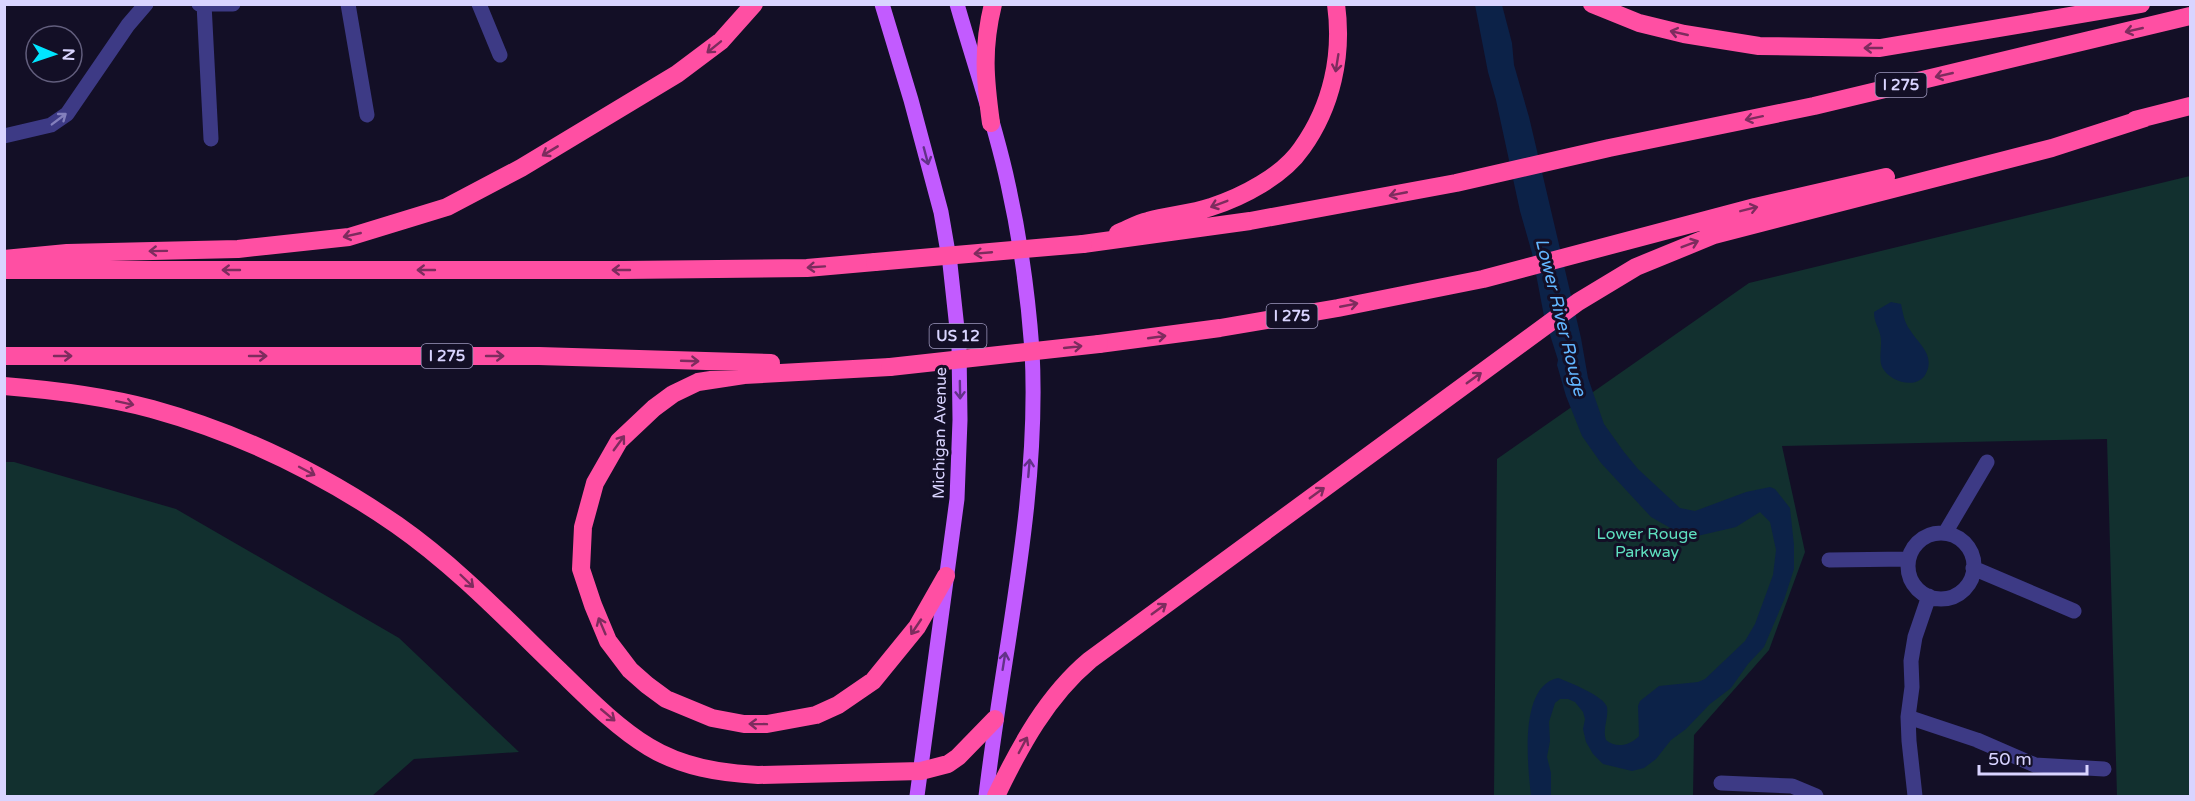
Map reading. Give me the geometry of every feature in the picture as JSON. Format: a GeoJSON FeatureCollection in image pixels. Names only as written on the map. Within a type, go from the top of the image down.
{"type":"FeatureCollection","features":[{"type":"Feature","properties":{"kind":"highway"},"geometry":{"type":"LineString","coordinates":[[4,259],[67,253],[238,249],[349,237],[447,207],[521,168],[677,74],[721,41],[754,4]]}},
{"type":"Feature","properties":{"kind":"highway"},"geometry":{"type":"LineString","coordinates":[[991,123],[985,77],[985,49],[993,4]]}},
{"type":"Feature","properties":{"kind":"highway"},"geometry":{"type":"LineString","coordinates":[[1090,243],[1146,221],[1209,208],[1233,199],[1258,187],[1302,150],[1326,103],[1335,76],[1339,50],[1336,4]]}},
{"type":"Feature","properties":{"kind":"highway"},"geometry":{"type":"LineString","coordinates":[[1592,4],[1638,23],[1695,36],[1760,46],[1880,48],[2141,4]]}},
{"type":"Feature","properties":{"kind":"highway","name":"I 275"},"geometry":{"type":"LineString","coordinates":[[4,270],[807,268],[1090,243],[1250,221],[1456,183],[1609,148],[1814,106],[2190,16]]}},
{"type":"Feature","properties":{"kind":"highway","name":"I 275"},"geometry":{"type":"LineString","coordinates":[[4,356],[539,356],[890,367],[1099,344],[1220,328],[1338,308],[1483,279],[1755,207],[2190,106]]}},
{"type":"Feature","properties":{"kind":"highway"},"geometry":{"type":"LineString","coordinates":[[996,796],[1033,726],[1059,690],[1079,669],[1504,355],[1578,302],[1636,267],[1714,235],[2052,148],[2145,118]]}},
{"type":"Feature","properties":{"kind":"highway"},"geometry":{"type":"LineString","coordinates":[[890,367],[744,375],[698,382],[673,394],[654,408],[619,441],[595,483],[583,527],[581,569],[592,605],[608,641],[630,670],[666,699],[712,718],[744,724],[767,724],[816,715],[837,705],[873,681],[917,627],[946,576]]}},
{"type":"Feature","properties":{"kind":"highway"},"geometry":{"type":"LineString","coordinates":[[4,386],[54,390],[97,397],[192,421],[276,454],[343,490],[398,526],[460,574],[598,706],[650,747],[675,759],[708,770],[736,774],[921,771],[948,764],[958,757],[995,719]]}},
{"type":"Feature","properties":{"kind":"main road","name":"Michigan Avenue"},"geometry":{"type":"LineString","coordinates":[[882,4],[941,212],[950,264],[959,347],[960,411],[957,499],[917,796]]}},
{"type":"Feature","properties":{"kind":"main road"},"geometry":{"type":"LineString","coordinates":[[957,4],[1008,181],[1023,258],[1032,351],[1033,406],[1021,550],[995,719],[986,796]]}},
{"type":"Feature","properties":{"kind":"street"},"geometry":{"type":"LineString","coordinates":[[4,136],[51,125],[67,114],[128,25],[146,4]]}},
{"type":"Feature","properties":{"kind":"street"},"geometry":{"type":"LineString","coordinates":[[211,139],[202,5],[233,4]]}},
{"type":"Feature","properties":{"kind":"street"},"geometry":{"type":"LineString","coordinates":[[348,4],[367,115]]}},
{"type":"Feature","properties":{"kind":"street"},"geometry":{"type":"LineString","coordinates":[[479,4],[500,55]]}},
{"type":"Feature","properties":{"kind":"street"},"geometry":{"type":"LineString","coordinates":[[1945,533],[1987,462]]}},
{"type":"Feature","properties":{"kind":"street"},"geometry":{"type":"LineString","coordinates":[[1945,533],[1955,536],[1969,549],[1973,568],[1966,587],[1949,597],[1939,598],[1929,596],[1912,582],[1908,571],[1908,559],[1912,550],[1926,536],[1945,533]]}},
{"type":"Feature","properties":{"kind":"street"},"geometry":{"type":"LineString","coordinates":[[1829,560],[1908,559]]}},
{"type":"Feature","properties":{"kind":"street"},"geometry":{"type":"LineString","coordinates":[[1973,568],[2074,611]]}},
{"type":"Feature","properties":{"kind":"street"},"geometry":{"type":"LineString","coordinates":[[1915,796],[1910,766],[1908,717],[1912,687],[1911,661],[1915,637],[1929,596]]}},
{"type":"Feature","properties":{"kind":"street"},"geometry":{"type":"LineString","coordinates":[[1908,717],[1977,740],[2034,765],[2104,769]]}},
{"type":"Feature","properties":{"kind":"street"},"geometry":{"type":"LineString","coordinates":[[1721,783],[1792,786],[1816,796]]}},
{"type":"Feature","properties":{"kind":"green space","name":"Lower Rouge Parkway"},"geometry":{"type":"Polygon","coordinates":[[[2190,176],[2190,796],[2117,796],[2107,439],[1782,446],[1805,552],[1769,650],[1694,735],[1693,796],[1494,796],[1497,459],[1749,283],[2190,176]]]}},
{"type":"Feature","properties":{"kind":"green space"},"geometry":{"type":"Polygon","coordinates":[[[4,462],[14,462],[176,509],[399,638],[519,752],[414,759],[372,796],[5,796],[4,462]]]}},
{"type":"Feature","properties":{"kind":"water","name":"Lower River Rouge"},"geometry":{"type":"Polygon","coordinates":[[[1475,5],[1502,5],[1512,43],[1514,65],[1529,117],[1581,338],[1588,378],[1604,424],[1638,469],[1680,508],[1695,511],[1746,492],[1770,487],[1775,489],[1790,508],[1794,545],[1794,569],[1764,647],[1748,664],[1731,688],[1710,704],[1686,729],[1671,740],[1656,759],[1644,768],[1632,771],[1603,764],[1586,742],[1583,712],[1575,702],[1568,699],[1560,699],[1555,703],[1549,722],[1550,741],[1547,757],[1551,773],[1551,796],[1531,796],[1528,766],[1528,729],[1531,711],[1536,696],[1545,684],[1558,678],[1600,698],[1607,707],[1606,740],[1619,745],[1632,742],[1639,736],[1638,706],[1640,701],[1659,686],[1698,682],[1705,679],[1745,641],[1755,624],[1773,575],[1776,550],[1770,522],[1760,512],[1736,527],[1693,537],[1681,534],[1651,517],[1601,463],[1582,436],[1566,396],[1557,365],[1558,360],[1544,316],[1532,253],[1488,72],[1475,5]]]}},
{"type":"Feature","properties":{"kind":"water"},"geometry":{"type":"Polygon","coordinates":[[[1891,302],[1901,304],[1906,324],[1927,354],[1929,365],[1927,371],[1918,381],[1912,383],[1898,381],[1886,373],[1882,367],[1881,338],[1874,312],[1891,302]]]}}]}
